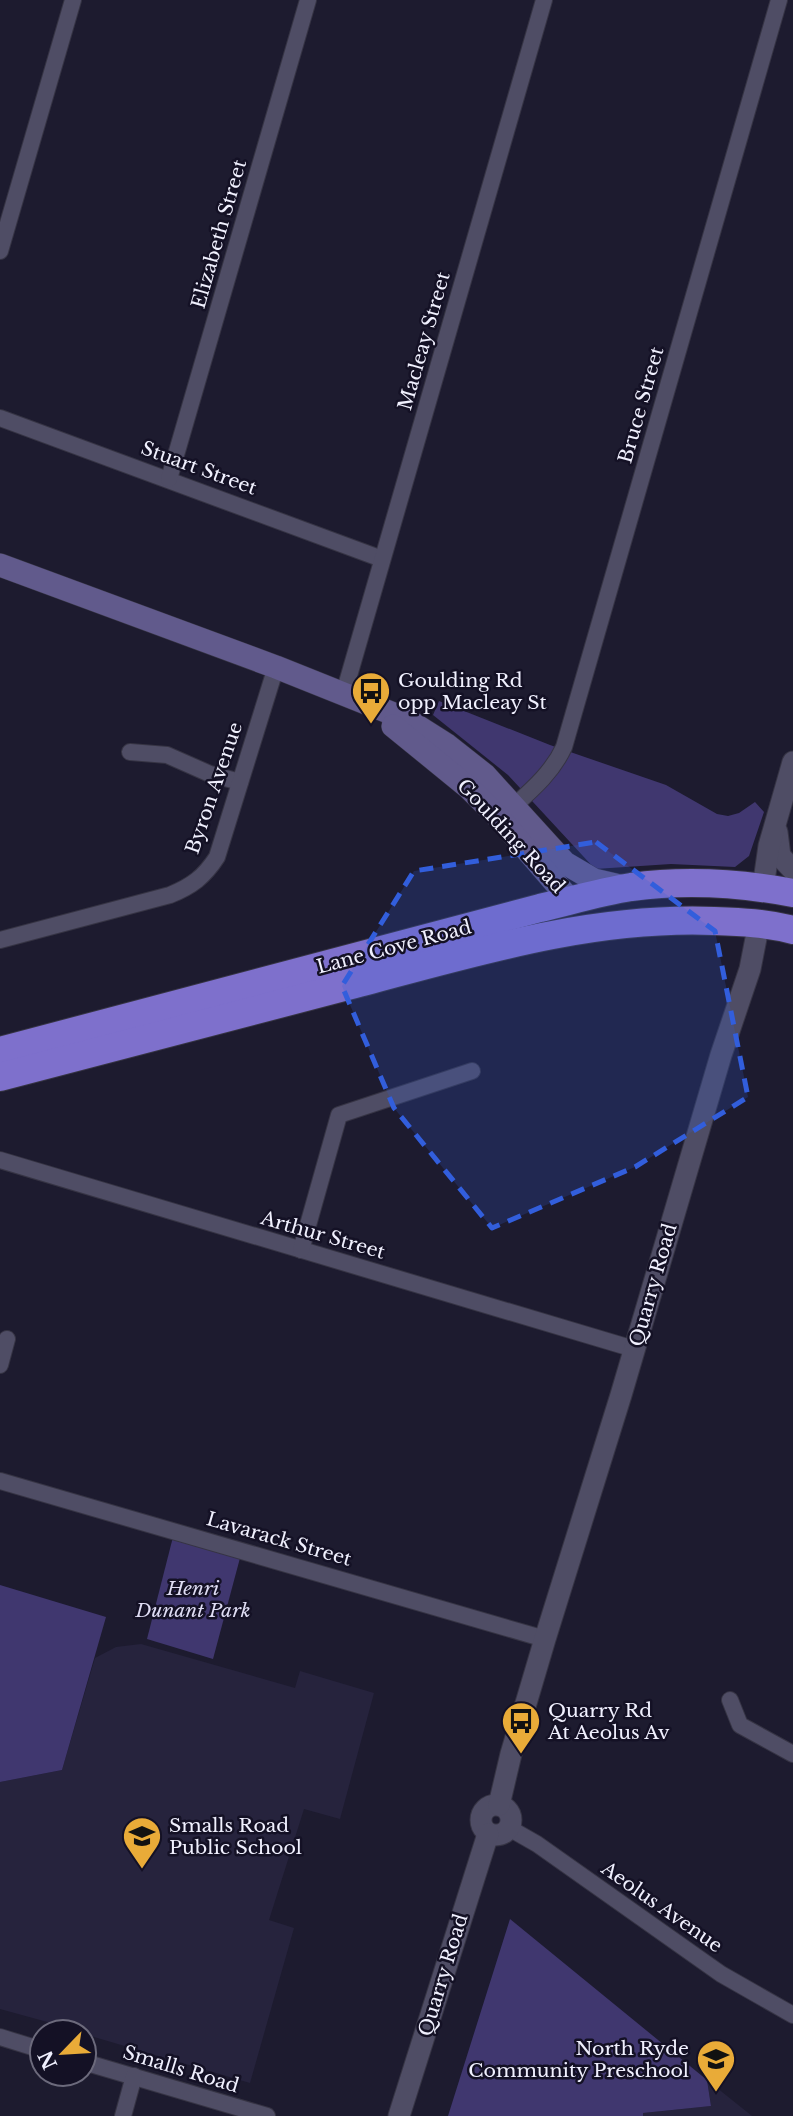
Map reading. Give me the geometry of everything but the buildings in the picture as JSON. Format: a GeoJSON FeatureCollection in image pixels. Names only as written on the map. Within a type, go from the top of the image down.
{"type":"FeatureCollection","features":[{"type":"Feature","properties":{"kind":"highway","name":"Lane Cove Road"},"geometry":{"type":"LineString","coordinates":[[0,1051],[631,887],[695,883],[793,893]]}},
{"type":"Feature","properties":{"kind":"highway","name":"Quarry Road"},"geometry":{"type":"LineString","coordinates":[[759,923],[763,888]]}},
{"type":"Feature","properties":{"kind":"highway","name":"Goulding Road"},"geometry":{"type":"LineString","coordinates":[[571,901],[590,911],[658,920]]}},
{"type":"Feature","properties":{"kind":"highway","name":"Lane Cove Road"},"geometry":{"type":"LineString","coordinates":[[0,1077],[538,937],[658,920],[759,923],[793,930]]}},
{"type":"Feature","properties":{"kind":"main road","name":"Goulding Road"},"geometry":{"type":"LineString","coordinates":[[0,565],[344,693],[394,713],[432,735],[485,775],[507,813],[571,901]]}},
{"type":"Feature","properties":{"kind":"main road","name":"Goulding Road"},"geometry":{"type":"LineString","coordinates":[[507,813],[576,871],[603,883],[631,887]]}},
{"type":"Feature","properties":{"kind":"street"},"geometry":{"type":"LineString","coordinates":[[0,251],[73,0]]}},
{"type":"Feature","properties":{"kind":"street","name":"Elizabeth Street"},"geometry":{"type":"LineString","coordinates":[[169,479],[308,0]]}},
{"type":"Feature","properties":{"kind":"street","name":"Macleay Street"},"geometry":{"type":"LineString","coordinates":[[344,693],[544,0]]}},
{"type":"Feature","properties":{"kind":"street","name":"Bruce Street"},"geometry":{"type":"LineString","coordinates":[[507,813],[546,775],[558,761],[564,747],[779,0]]}},
{"type":"Feature","properties":{"kind":"street","name":"Stuart Street"},"geometry":{"type":"LineString","coordinates":[[0,418],[383,559]]}},
{"type":"Feature","properties":{"kind":"street","name":"Byron Avenue"},"geometry":{"type":"LineString","coordinates":[[0,940],[170,895],[189,887],[205,874],[216,857],[276,667]]}},
{"type":"Feature","properties":{"kind":"street"},"geometry":{"type":"LineString","coordinates":[[130,752],[167,755],[210,774],[240,782]]}},
{"type":"Feature","properties":{"kind":"street","name":"Quarry Road"},"geometry":{"type":"LineString","coordinates":[[763,888],[769,846],[793,762]]}},
{"type":"Feature","properties":{"kind":"street"},"geometry":{"type":"LineString","coordinates":[[779,808],[778,851],[784,862],[793,870]]}},
{"type":"Feature","properties":{"kind":"street","name":"Quarry Road"},"geometry":{"type":"LineString","coordinates":[[499,1805],[545,1639],[721,1055],[750,969],[759,923]]}},
{"type":"Feature","properties":{"kind":"street"},"geometry":{"type":"LineString","coordinates":[[301,1250],[339,1115],[472,1071]]}},
{"type":"Feature","properties":{"kind":"street","name":"Arthur Street"},"geometry":{"type":"LineString","coordinates":[[0,1160],[634,1349]]}},
{"type":"Feature","properties":{"kind":"street"},"geometry":{"type":"LineString","coordinates":[[0,1365],[7,1339]]}},
{"type":"Feature","properties":{"kind":"street","name":"Lavarack Street"},"geometry":{"type":"LineString","coordinates":[[0,1481],[545,1639]]}},
{"type":"Feature","properties":{"kind":"street"},"geometry":{"type":"LineString","coordinates":[[730,1700],[740,1725],[793,1754]]}},
{"type":"Feature","properties":{"kind":"street"},"geometry":{"type":"LineString","coordinates":[[499,1805],[506,1808],[510,1814],[509,1828],[500,1835],[488,1834],[481,1825],[481,1815],[488,1806],[499,1805]]}},
{"type":"Feature","properties":{"kind":"street","name":"Aeolus Avenue"},"geometry":{"type":"LineString","coordinates":[[509,1828],[537,1844],[721,1974],[793,2015]]}},
{"type":"Feature","properties":{"kind":"street","name":"Quarry Road"},"geometry":{"type":"LineString","coordinates":[[399,2116],[488,1834]]}},
{"type":"Feature","properties":{"kind":"street"},"geometry":{"type":"LineString","coordinates":[[0,2037],[28,2046]]}},
{"type":"Feature","properties":{"kind":"street","name":"Smalls Road"},"geometry":{"type":"LineString","coordinates":[[98,2066],[267,2116]]}},
{"type":"Feature","properties":{"kind":"street"},"geometry":{"type":"LineString","coordinates":[[123,2116],[134,2076]]}},
{"type":"Feature","properties":{"kind":"highlighted area"},"geometry":{"type":"Polygon","coordinates":[[[596,842],[715,931],[748,1097],[635,1167],[492,1228],[394,1108],[342,986],[414,871],[596,842]]]}},
{"type":"Feature","properties":{"kind":"shaded area","name":"Smalls Road Public School"},"geometry":{"type":"Polygon","coordinates":[[[141,1644],[295,1688],[300,1671],[374,1693],[340,1819],[304,1809],[269,1920],[294,1928],[250,2083],[98,2038],[98,2018],[33,2018],[0,2009],[0,1782],[62,1770],[95,1658],[116,1647],[141,1644]]]}},
{"type":"Feature","properties":{"kind":"shaded area","name":"North Ryde Community Preschool"},"geometry":{"type":"Polygon","coordinates":[[[707,2080],[752,2116],[643,2116],[643,2113],[711,2106],[707,2080]]]}},
{"type":"Feature","properties":{"kind":"green space"},"geometry":{"type":"Polygon","coordinates":[[[439,701],[550,745],[666,785],[717,814],[728,816],[739,813],[755,802],[764,812],[749,856],[735,867],[671,864],[595,869],[508,775],[433,715],[439,701]]]}},
{"type":"Feature","properties":{"kind":"green space","name":"Henri Dunant Park"},"geometry":{"type":"Polygon","coordinates":[[[173,1537],[240,1558],[213,1659],[147,1639],[173,1537]]]}},
{"type":"Feature","properties":{"kind":"green space"},"geometry":{"type":"Polygon","coordinates":[[[0,1585],[106,1617],[62,1770],[0,1782],[0,1585]]]}},
{"type":"Feature","properties":{"kind":"green space"},"geometry":{"type":"Polygon","coordinates":[[[510,1919],[707,2080],[711,2106],[643,2113],[643,2116],[448,2116],[510,1919]]]}},
{"type":"Feature","properties":{"kind":"place","name":"Goulding Rd opp Macleay St"},"geometry":{"type":"Point","coordinates":[371,725]}},
{"type":"Feature","properties":{"kind":"place","name":"Quarry Rd At Aeolus Av"},"geometry":{"type":"Point","coordinates":[521,1755]}},
{"type":"Feature","properties":{"kind":"place","name":"Smalls Road Public School"},"geometry":{"type":"Point","coordinates":[142,1870]}},
{"type":"Feature","properties":{"kind":"place","name":"North Ryde Community Preschool"},"geometry":{"type":"Point","coordinates":[716,2093]}}]}
